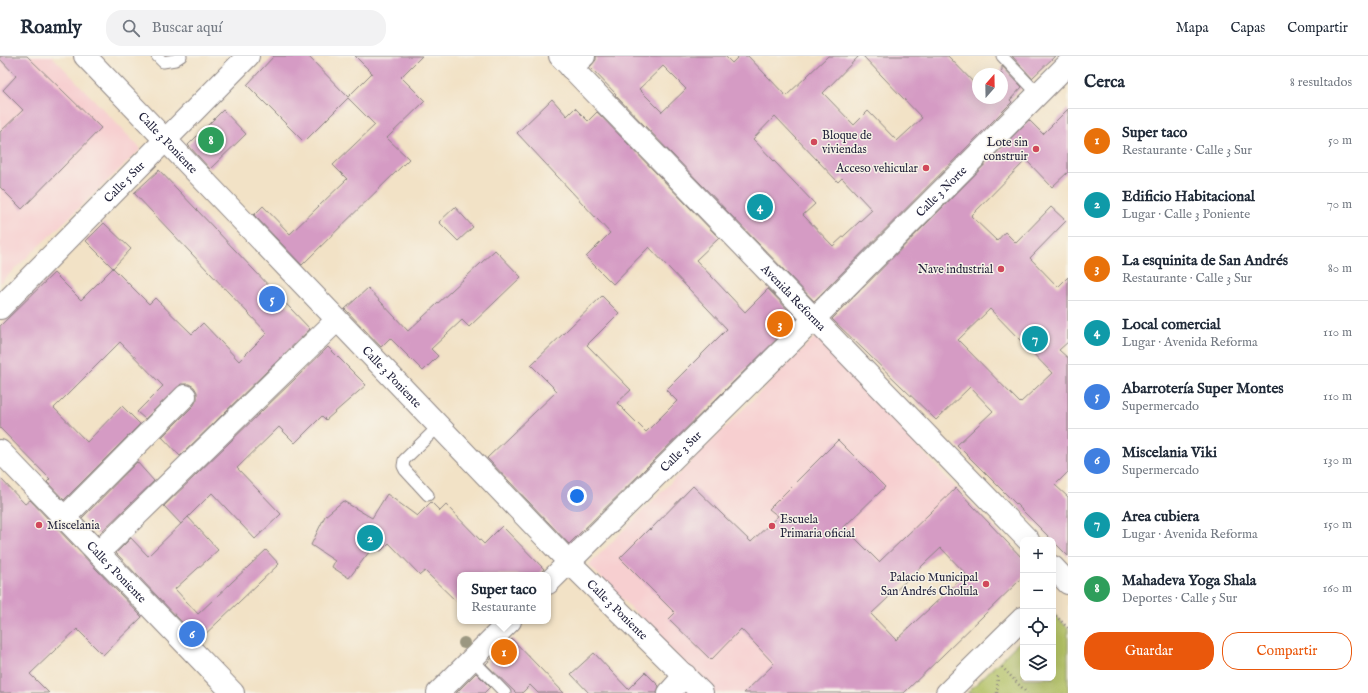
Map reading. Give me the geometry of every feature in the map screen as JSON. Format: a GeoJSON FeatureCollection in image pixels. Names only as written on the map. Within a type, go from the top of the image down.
{"type":"FeatureCollection","features":[{"type":"Feature","properties":{"kind":"street","name":"Calle 3 Poniente"},"geometry":{"type":"LineString","coordinates":[[85,56],[569,562],[702,693]]}},
{"type":"Feature","properties":{"kind":"street","name":"Calle 5 Sur"},"geometry":{"type":"LineString","coordinates":[[0,308],[248,56]]}},
{"type":"Feature","properties":{"kind":"street","name":"Avenida Reforma"},"geometry":{"type":"LineString","coordinates":[[572,60],[814,320],[1025,537]]}},
{"type":"Feature","properties":{"kind":"street","name":"Calle 3 Norte"},"geometry":{"type":"LineString","coordinates":[[814,320],[1039,95],[1068,64]]}},
{"type":"Feature","properties":{"kind":"street"},"geometry":{"type":"LineString","coordinates":[[98,553],[337,320]]}},
{"type":"Feature","properties":{"kind":"street","name":"Calle 3 Sur"},"geometry":{"type":"LineString","coordinates":[[551,580],[814,320]]}},
{"type":"Feature","properties":{"kind":"street"},"geometry":{"type":"LineString","coordinates":[[64,518],[185,396]]}},
{"type":"Feature","properties":{"kind":"street","name":"Calle 5 Poniente"},"geometry":{"type":"LineString","coordinates":[[0,450],[233,693]]}},
{"type":"Feature","properties":{"kind":"street"},"geometry":{"type":"LineString","coordinates":[[947,693],[1020,621]]}},
{"type":"Feature","properties":{"kind":"street"},"geometry":{"type":"LineString","coordinates":[[438,693],[507,624]]}},
{"type":"Feature","properties":{"kind":"street"},"geometry":{"type":"LineString","coordinates":[[669,693],[685,675]]}},
{"type":"Feature","properties":{"kind":"lane"},"geometry":{"type":"LineString","coordinates":[[157,56],[163,62],[176,60],[181,56]]}},
{"type":"Feature","properties":{"kind":"lane"},"geometry":{"type":"LineString","coordinates":[[1002,56],[1039,95]]}},
{"type":"Feature","properties":{"kind":"lane"},"geometry":{"type":"LineString","coordinates":[[428,495],[403,466],[404,460],[439,426]]}},
{"type":"Feature","properties":{"kind":"lane"},"geometry":{"type":"LineString","coordinates":[[472,659],[505,693]]}},
{"type":"Feature","properties":{"kind":"path"},"geometry":{"type":"LineString","coordinates":[[1056,616],[1068,628]]}},
{"type":"Feature","properties":{"kind":"path"},"geometry":{"type":"LineString","coordinates":[[997,693],[998,663],[1027,693]]}},
{"type":"Feature","properties":{"kind":"shaded area"},"geometry":{"type":"Polygon","coordinates":[[[0,56],[52,56],[141,149],[0,283],[0,56]]]}},
{"type":"Feature","properties":{"kind":"shaded area","name":"Escuela Primaria oficial"},"geometry":{"type":"Polygon","coordinates":[[[817,335],[956,488],[744,693],[713,693],[589,565],[817,335]]]}},
{"type":"Feature","properties":{"kind":"green space"},"geometry":{"type":"Polygon","coordinates":[[[1056,616],[1068,628],[1068,693],[967,693],[1020,641],[1020,681],[1056,681],[1056,616]]]}},
{"type":"Feature","properties":{"kind":"building"},"geometry":{"type":"Polygon","coordinates":[[[0,56],[27,56],[101,128],[22,209],[0,187],[0,132],[23,110],[3,90],[16,76],[0,59],[0,56]]]}},
{"type":"Feature","properties":{"kind":"building"},"geometry":{"type":"Polygon","coordinates":[[[274,56],[308,56],[348,97],[372,73],[355,56],[422,56],[401,77],[425,101],[387,138],[409,159],[302,265],[254,215],[263,206],[290,234],[347,179],[333,165],[375,125],[348,98],[304,142],[247,85],[274,56]]]}},
{"type":"Feature","properties":{"kind":"building"},"geometry":{"type":"Polygon","coordinates":[[[596,56],[725,56],[732,63],[739,56],[748,56],[786,96],[828,56],[859,56],[823,93],[854,125],[868,111],[897,141],[922,118],[863,56],[948,56],[972,81],[972,104],[1008,104],[1008,72],[1022,87],[1010,100],[1012,102],[814,301],[615,95],[616,94],[590,67],[596,60],[596,56]],[[663,66],[639,89],[662,112],[686,89],[663,66]],[[775,116],[753,139],[815,204],[803,215],[833,246],[872,210],[842,178],[838,182],[775,116]]]}},
{"type":"Feature","properties":{"kind":"building"},"geometry":{"type":"Polygon","coordinates":[[[1012,56],[1055,56],[1032,78],[1012,56]]]}},
{"type":"Feature","properties":{"kind":"building"},"geometry":{"type":"Polygon","coordinates":[[[552,99],[567,116],[575,108],[588,121],[597,112],[719,238],[696,260],[745,312],[768,289],[797,319],[569,544],[487,458],[557,391],[531,365],[602,296],[619,313],[587,345],[631,390],[617,403],[646,432],[677,401],[666,390],[727,329],[649,247],[613,284],[586,257],[610,233],[517,133],[552,99]]]}},
{"type":"Feature","properties":{"kind":"building"},"geometry":{"type":"Polygon","coordinates":[[[1068,109],[1068,172],[1052,187],[1026,160],[971,216],[997,241],[1005,232],[1016,243],[1051,207],[1066,221],[1030,258],[1058,287],[1068,277],[1068,342],[1059,350],[1068,358],[1068,472],[1055,485],[1068,497],[1068,556],[1056,544],[1056,537],[1049,537],[957,445],[993,411],[970,387],[936,420],[832,319],[1029,120],[1043,134],[1068,109]],[[990,309],[958,340],[1020,403],[1052,373],[990,309]]]}},
{"type":"Feature","properties":{"kind":"building"},"geometry":{"type":"Polygon","coordinates":[[[223,110],[246,134],[210,169],[188,145],[223,110]]]}},
{"type":"Feature","properties":{"kind":"building"},"geometry":{"type":"Polygon","coordinates":[[[159,170],[310,329],[180,456],[162,437],[194,405],[197,399],[197,392],[194,387],[189,384],[181,384],[145,419],[137,412],[163,386],[120,342],[54,408],[87,442],[122,406],[140,424],[64,500],[47,482],[50,479],[0,428],[0,326],[54,273],[81,300],[113,268],[149,304],[155,298],[192,334],[203,323],[239,361],[267,333],[134,193],[159,170]]]}},
{"type":"Feature","properties":{"kind":"building"},"geometry":{"type":"Polygon","coordinates":[[[455,207],[473,227],[458,241],[439,222],[455,207]]]}},
{"type":"Feature","properties":{"kind":"building"},"geometry":{"type":"Polygon","coordinates":[[[104,223],[131,249],[113,268],[86,241],[104,223]]]}},
{"type":"Feature","properties":{"kind":"building"},"geometry":{"type":"Polygon","coordinates":[[[495,250],[521,277],[469,327],[462,320],[431,349],[438,356],[423,371],[390,338],[381,347],[345,309],[368,288],[408,331],[495,250]]]}},
{"type":"Feature","properties":{"kind":"building"},"geometry":{"type":"Polygon","coordinates":[[[328,347],[366,385],[326,420],[322,416],[295,443],[279,427],[237,468],[281,514],[255,539],[212,493],[181,524],[164,506],[328,347]]]}},
{"type":"Feature","properties":{"kind":"building"},"geometry":{"type":"Polygon","coordinates":[[[838,440],[885,487],[844,527],[879,562],[956,488],[1020,556],[1020,580],[904,693],[744,693],[774,664],[741,629],[711,660],[669,619],[675,613],[620,558],[693,486],[751,542],[778,516],[769,509],[838,440]],[[941,548],[871,614],[896,640],[966,574],[941,548]]]}},
{"type":"Feature","properties":{"kind":"building"},"geometry":{"type":"Polygon","coordinates":[[[137,462],[154,481],[98,535],[82,518],[137,462]]]}},
{"type":"Feature","properties":{"kind":"building"},"geometry":{"type":"Polygon","coordinates":[[[0,478],[25,504],[30,500],[142,617],[103,655],[77,629],[30,674],[49,693],[0,693],[0,478]]]}},
{"type":"Feature","properties":{"kind":"building"},"geometry":{"type":"Polygon","coordinates":[[[387,494],[417,516],[431,502],[440,511],[446,505],[484,544],[502,526],[544,569],[542,572],[457,572],[457,602],[425,571],[420,575],[389,543],[381,551],[373,547],[349,578],[332,567],[335,561],[311,545],[325,516],[343,501],[372,518],[387,494]]]}},
{"type":"Feature","properties":{"kind":"building"},"geometry":{"type":"Polygon","coordinates":[[[188,517],[218,550],[175,589],[198,614],[266,550],[279,564],[199,640],[116,553],[131,538],[148,556],[188,517]]]}},
{"type":"Feature","properties":{"kind":"building"},"geometry":{"type":"Polygon","coordinates":[[[512,639],[564,693],[538,693],[530,685],[522,693],[516,693],[486,664],[512,639]]]}},
{"type":"Feature","properties":{"kind":"building"},"geometry":{"type":"Polygon","coordinates":[[[594,653],[628,689],[645,672],[659,686],[657,693],[589,693],[571,674],[594,653]]]}},
{"type":"Feature","properties":{"kind":"building"},"geometry":{"type":"Polygon","coordinates":[[[476,673],[490,687],[484,693],[456,693],[476,673]]]}},
{"type":"Feature","properties":{"kind":"place","name":"Mahadeva Yoga Shala"},"geometry":{"type":"Point","coordinates":[211,140]}},
{"type":"Feature","properties":{"kind":"place","name":"Bloque de viviendas"},"geometry":{"type":"Point","coordinates":[814,142]}},
{"type":"Feature","properties":{"kind":"place","name":"Lote sin construir"},"geometry":{"type":"Point","coordinates":[1036,149]}},
{"type":"Feature","properties":{"kind":"place","name":"Acceso vehicular"},"geometry":{"type":"Point","coordinates":[926,168]}},
{"type":"Feature","properties":{"kind":"place","name":"Local comercial"},"geometry":{"type":"Point","coordinates":[760,207]}},
{"type":"Feature","properties":{"kind":"place","name":"Nave industrial"},"geometry":{"type":"Point","coordinates":[1001,269]}},
{"type":"Feature","properties":{"kind":"place","name":"Abarrotería Super Montes"},"geometry":{"type":"Point","coordinates":[272,299]}},
{"type":"Feature","properties":{"kind":"place","name":"La esquinita de San Andrés"},"geometry":{"type":"Point","coordinates":[780,324]}},
{"type":"Feature","properties":{"kind":"place","name":"Area cubiera"},"geometry":{"type":"Point","coordinates":[1035,339]}},
{"type":"Feature","properties":{"kind":"place","name":"Miscelania"},"geometry":{"type":"Point","coordinates":[39,525]}},
{"type":"Feature","properties":{"kind":"place","name":"Escuela Primaria oficial"},"geometry":{"type":"Point","coordinates":[772,526]}},
{"type":"Feature","properties":{"kind":"place","name":"Edificio Habitacional"},"geometry":{"type":"Point","coordinates":[370,538]}},
{"type":"Feature","properties":{"kind":"place","name":"Palacio Municipal San Andrés Cholula"},"geometry":{"type":"Point","coordinates":[986,584]}},
{"type":"Feature","properties":{"kind":"place","name":"Miscelania Viki"},"geometry":{"type":"Point","coordinates":[192,634]}},
{"type":"Feature","properties":{"kind":"place","name":"Super taco"},"geometry":{"type":"Point","coordinates":[504,652]}}]}
